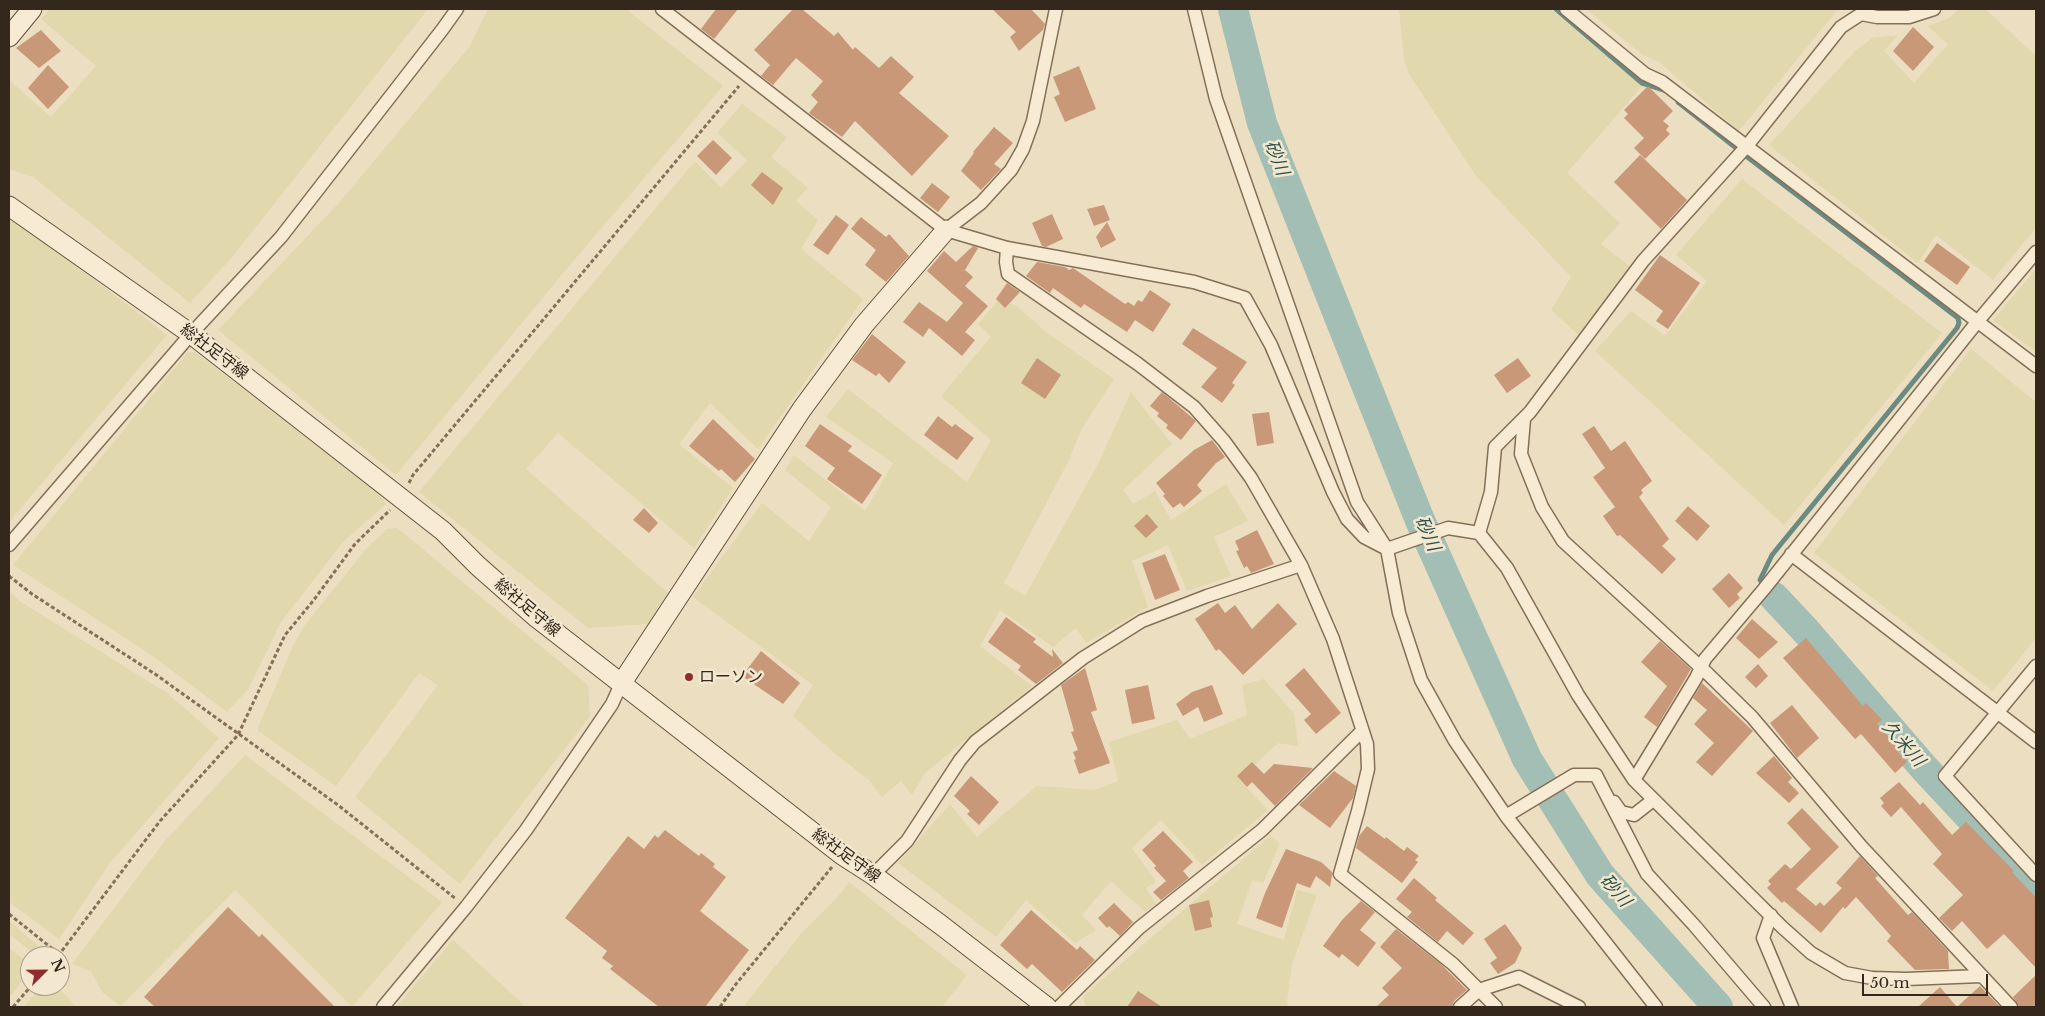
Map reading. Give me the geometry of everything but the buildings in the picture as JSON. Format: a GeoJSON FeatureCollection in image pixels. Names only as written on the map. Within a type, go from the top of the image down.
{"type":"FeatureCollection","features":[{"type":"Feature","properties":{"kind":"main road"},"geometry":{"type":"LineString","coordinates":[[9,37],[32,9]]}},
{"type":"Feature","properties":{"kind":"main road","name":"総社足守線"},"geometry":{"type":"LineString","coordinates":[[9,206],[191,334],[436,525],[478,566],[537,618],[842,855],[873,875],[1047,1007]]}},
{"type":"Feature","properties":{"kind":"main road"},"geometry":{"type":"LineString","coordinates":[[621,684],[802,408],[864,325],[946,230]]}},
{"type":"Feature","properties":{"kind":"street"},"geometry":{"type":"LineString","coordinates":[[9,545],[191,334],[281,237],[457,9]]}},
{"type":"Feature","properties":{"kind":"street"},"geometry":{"type":"LineString","coordinates":[[662,9],[946,230],[1007,248],[1194,282],[1245,298],[1271,345],[1346,519],[1364,537],[1387,549],[1448,528],[1479,534],[1507,568],[1578,695],[1634,780],[1811,953],[1845,973],[1872,978],[1906,979],[1981,976]]}},
{"type":"Feature","properties":{"kind":"street"},"geometry":{"type":"LineString","coordinates":[[946,230],[981,203],[1011,170],[1023,149],[1033,121],[1056,9]]}},
{"type":"Feature","properties":{"kind":"street"},"geometry":{"type":"LineString","coordinates":[[1194,9],[1216,99],[1357,502],[1387,549],[1399,612],[1421,680],[1455,741],[1506,816],[1656,1007]]}},
{"type":"Feature","properties":{"kind":"street"},"geometry":{"type":"LineString","coordinates":[[1566,9],[1645,74],[1662,82],[1743,150],[1978,321],[2036,366]]}},
{"type":"Feature","properties":{"kind":"street"},"geometry":{"type":"LineString","coordinates":[[1479,534],[1491,492],[1495,446],[1524,420],[1643,262],[1743,150],[1841,27],[1861,11],[1877,17],[1909,17],[1934,9]]}},
{"type":"Feature","properties":{"kind":"street"},"geometry":{"type":"LineString","coordinates":[[1007,248],[1006,262],[1008,274],[1138,364],[1194,406],[1224,441],[1250,478],[1300,565],[1334,639],[1366,744],[1368,769],[1340,874],[1453,964],[1496,1007]]}},
{"type":"Feature","properties":{"kind":"street"},"geometry":{"type":"LineString","coordinates":[[1634,780],[1705,660],[1978,321],[2036,252]]}},
{"type":"Feature","properties":{"kind":"street"},"geometry":{"type":"LineString","coordinates":[[1524,420],[1521,454],[1542,507],[1563,541],[1701,668],[1752,718],[1861,846],[2011,1007]]}},
{"type":"Feature","properties":{"kind":"street"},"geometry":{"type":"LineString","coordinates":[[1791,554],[2036,742]]}},
{"type":"Feature","properties":{"kind":"street"},"geometry":{"type":"LineString","coordinates":[[873,875],[907,841],[960,760],[975,742],[1083,658],[1142,621],[1207,596],[1300,565]]}},
{"type":"Feature","properties":{"kind":"street"},"geometry":{"type":"LineString","coordinates":[[2036,666],[1946,776],[2036,875]]}},
{"type":"Feature","properties":{"kind":"street"},"geometry":{"type":"LineString","coordinates":[[383,1007],[466,907],[526,830],[612,704],[621,684]]}},
{"type":"Feature","properties":{"kind":"street"},"geometry":{"type":"LineString","coordinates":[[1059,1007],[1139,928],[1262,830],[1362,731]]}},
{"type":"Feature","properties":{"kind":"street"},"geometry":{"type":"LineString","coordinates":[[1506,816],[1574,775],[1596,776]]}},
{"type":"Feature","properties":{"kind":"street"},"geometry":{"type":"LineString","coordinates":[[1596,776],[1621,812],[1634,815],[1653,800]]}},
{"type":"Feature","properties":{"kind":"street"},"geometry":{"type":"LineString","coordinates":[[1596,776],[1647,874],[1694,925],[1764,1007]]}},
{"type":"Feature","properties":{"kind":"street"},"geometry":{"type":"LineString","coordinates":[[1771,915],[1763,938],[1792,1007]]}},
{"type":"Feature","properties":{"kind":"street"},"geometry":{"type":"LineString","coordinates":[[1460,1007],[1479,990],[1519,977],[1579,1007]]}},
{"type":"Feature","properties":{"kind":"path"},"geometry":{"type":"LineString","coordinates":[[9,576],[32,594],[155,674],[338,805],[466,907]]}},
{"type":"Feature","properties":{"kind":"path"},"geometry":{"type":"LineString","coordinates":[[720,1007],[772,939],[842,855]]}},
{"type":"Feature","properties":{"kind":"path"},"geometry":{"type":"LineString","coordinates":[[9,914],[49,946]]}},
{"type":"Feature","properties":{"kind":"path"},"geometry":{"type":"LineString","coordinates":[[13,1007],[22,996]]}},
{"type":"Feature","properties":{"kind":"shaded area"},"geometry":{"type":"Polygon","coordinates":[[[50,9],[428,9],[233,256],[190,303],[33,177],[9,169],[9,80],[51,117],[96,66],[41,19],[50,9]]]}},
{"type":"Feature","properties":{"kind":"shaded area"},"geometry":{"type":"Polygon","coordinates":[[[488,9],[626,9],[723,86],[569,266],[396,475],[218,330],[338,204],[470,46],[488,9]]]}},
{"type":"Feature","properties":{"kind":"shaded area"},"geometry":{"type":"Polygon","coordinates":[[[1399,9],[1551,9],[1642,86],[1567,173],[1620,223],[1601,244],[1632,268],[1582,338],[1551,310],[1571,277],[1476,176],[1409,74],[1404,60],[1399,9]]]}},
{"type":"Feature","properties":{"kind":"shaded area"},"geometry":{"type":"Polygon","coordinates":[[[1586,9],[1837,10],[1739,131],[1659,62],[1643,55],[1586,9]]]}},
{"type":"Feature","properties":{"kind":"shaded area"},"geometry":{"type":"Polygon","coordinates":[[[1959,9],[1985,9],[2036,56],[2036,228],[1993,280],[1936,235],[1918,263],[1769,145],[1854,52],[1872,38],[1898,35],[1884,51],[1914,83],[1948,44],[1928,26],[1949,18],[1959,9]]]}},
{"type":"Feature","properties":{"kind":"shaded area"},"geometry":{"type":"Polygon","coordinates":[[[742,104],[787,137],[771,157],[808,188],[796,201],[818,220],[801,249],[863,299],[758,449],[710,403],[679,444],[733,488],[694,548],[558,433],[526,469],[668,593],[648,624],[588,628],[419,492],[695,161],[721,188],[747,160],[717,133],[742,104]]]}},
{"type":"Feature","properties":{"kind":"shaded area"},"geometry":{"type":"Polygon","coordinates":[[[1742,179],[1942,333],[1784,525],[1595,351],[1631,311],[1665,336],[1707,281],[1676,255],[1742,179]]]}},
{"type":"Feature","properties":{"kind":"shaded area"},"geometry":{"type":"Polygon","coordinates":[[[9,215],[167,335],[9,522],[9,215]]]}},
{"type":"Feature","properties":{"kind":"shaded area"},"geometry":{"type":"Polygon","coordinates":[[[2036,269],[2036,352],[1993,320],[2036,269]]]}},
{"type":"Feature","properties":{"kind":"shaded area"},"geometry":{"type":"Polygon","coordinates":[[[1000,298],[1018,307],[1047,333],[1114,379],[1082,428],[1068,462],[1004,583],[1025,596],[1099,462],[1131,392],[1172,444],[1123,490],[1133,504],[1155,491],[1171,520],[1226,484],[1248,521],[1214,537],[1231,576],[1187,591],[1168,545],[1132,561],[1148,607],[1086,643],[1076,628],[1053,647],[1000,610],[980,646],[1032,686],[925,773],[912,795],[901,781],[882,797],[869,780],[834,753],[793,716],[813,685],[693,597],[762,503],[809,541],[831,507],[785,470],[794,455],[865,511],[893,463],[826,417],[848,389],[967,482],[991,440],[941,396],[991,337],[978,324],[1000,298]]]}},
{"type":"Feature","properties":{"kind":"shaded area"},"geometry":{"type":"Polygon","coordinates":[[[1971,349],[2036,402],[2036,638],[1993,691],[1814,553],[1971,349]]]}},
{"type":"Feature","properties":{"kind":"shaded area"},"geometry":{"type":"Polygon","coordinates":[[[195,352],[380,495],[386,504],[343,542],[281,622],[249,688],[227,712],[147,652],[13,565],[187,353],[195,352]]]}},
{"type":"Feature","properties":{"kind":"shaded area"},"geometry":{"type":"Polygon","coordinates":[[[397,528],[588,685],[590,716],[460,884],[355,797],[438,685],[419,673],[336,786],[257,730],[293,646],[304,626],[367,548],[387,529],[397,528]]]}},
{"type":"Feature","properties":{"kind":"shaded area"},"geometry":{"type":"Polygon","coordinates":[[[9,591],[21,602],[167,693],[219,738],[109,864],[59,939],[9,902],[9,591]]]}},
{"type":"Feature","properties":{"kind":"shaded area"},"geometry":{"type":"Polygon","coordinates":[[[1264,679],[1294,714],[1298,746],[1278,743],[1239,779],[1268,810],[1202,865],[1161,820],[1132,848],[1156,882],[1146,888],[1156,904],[1145,912],[1111,881],[1082,915],[1096,930],[1075,943],[1026,900],[996,937],[898,863],[950,804],[977,837],[1037,786],[1094,790],[1118,781],[1109,742],[1177,720],[1190,739],[1247,715],[1242,685],[1264,679]]]}},
{"type":"Feature","properties":{"kind":"shaded area"},"geometry":{"type":"Polygon","coordinates":[[[245,755],[442,902],[352,1007],[235,890],[121,1006],[102,992],[91,971],[72,964],[165,841],[245,755]]]}},
{"type":"Feature","properties":{"kind":"shaded area"},"geometry":{"type":"Polygon","coordinates":[[[1270,836],[1280,843],[1263,883],[1252,880],[1237,924],[1284,940],[1297,890],[1317,895],[1292,964],[1288,1007],[1086,1007],[1083,996],[1270,836]]]}},
{"type":"Feature","properties":{"kind":"shaded area"},"geometry":{"type":"Polygon","coordinates":[[[849,882],[967,975],[942,1007],[743,1007],[801,934],[837,898],[849,882]]]}},
{"type":"Feature","properties":{"kind":"shaded area"},"geometry":{"type":"Polygon","coordinates":[[[9,921],[38,946],[24,946],[9,934],[9,921]]]}},
{"type":"Feature","properties":{"kind":"shaded area"},"geometry":{"type":"Polygon","coordinates":[[[453,940],[526,1007],[396,1007],[453,940]]]}},
{"type":"Feature","properties":{"kind":"shaded area"},"geometry":{"type":"Polygon","coordinates":[[[9,948],[20,956],[20,984],[9,998],[9,948]]]}},
{"type":"Feature","properties":{"kind":"shaded area"},"geometry":{"type":"Polygon","coordinates":[[[33,996],[67,996],[76,1007],[24,1007],[33,996]]]}},
{"type":"Feature","properties":{"kind":"waterway","name":"砂川"},"geometry":{"type":"LineString","coordinates":[[1233,9],[1262,123],[1419,518],[1527,759],[1600,875],[1718,1007]]}},
{"type":"Feature","properties":{"kind":"waterway"},"geometry":{"type":"LineString","coordinates":[[1556,9],[1642,83],[1664,90]]}},
{"type":"Feature","properties":{"kind":"waterway"},"geometry":{"type":"LineString","coordinates":[[1678,102],[1958,318],[1959,323],[1957,328],[1772,555],[1760,580],[1774,597]]}},
{"type":"Feature","properties":{"kind":"waterway","name":"久米川"},"geometry":{"type":"LineString","coordinates":[[1774,597],[1805,630],[1925,769],[2036,888]]}},
{"type":"Feature","properties":{"kind":"place","name":"ローソン"},"geometry":{"type":"Point","coordinates":[689,677]}}]}
